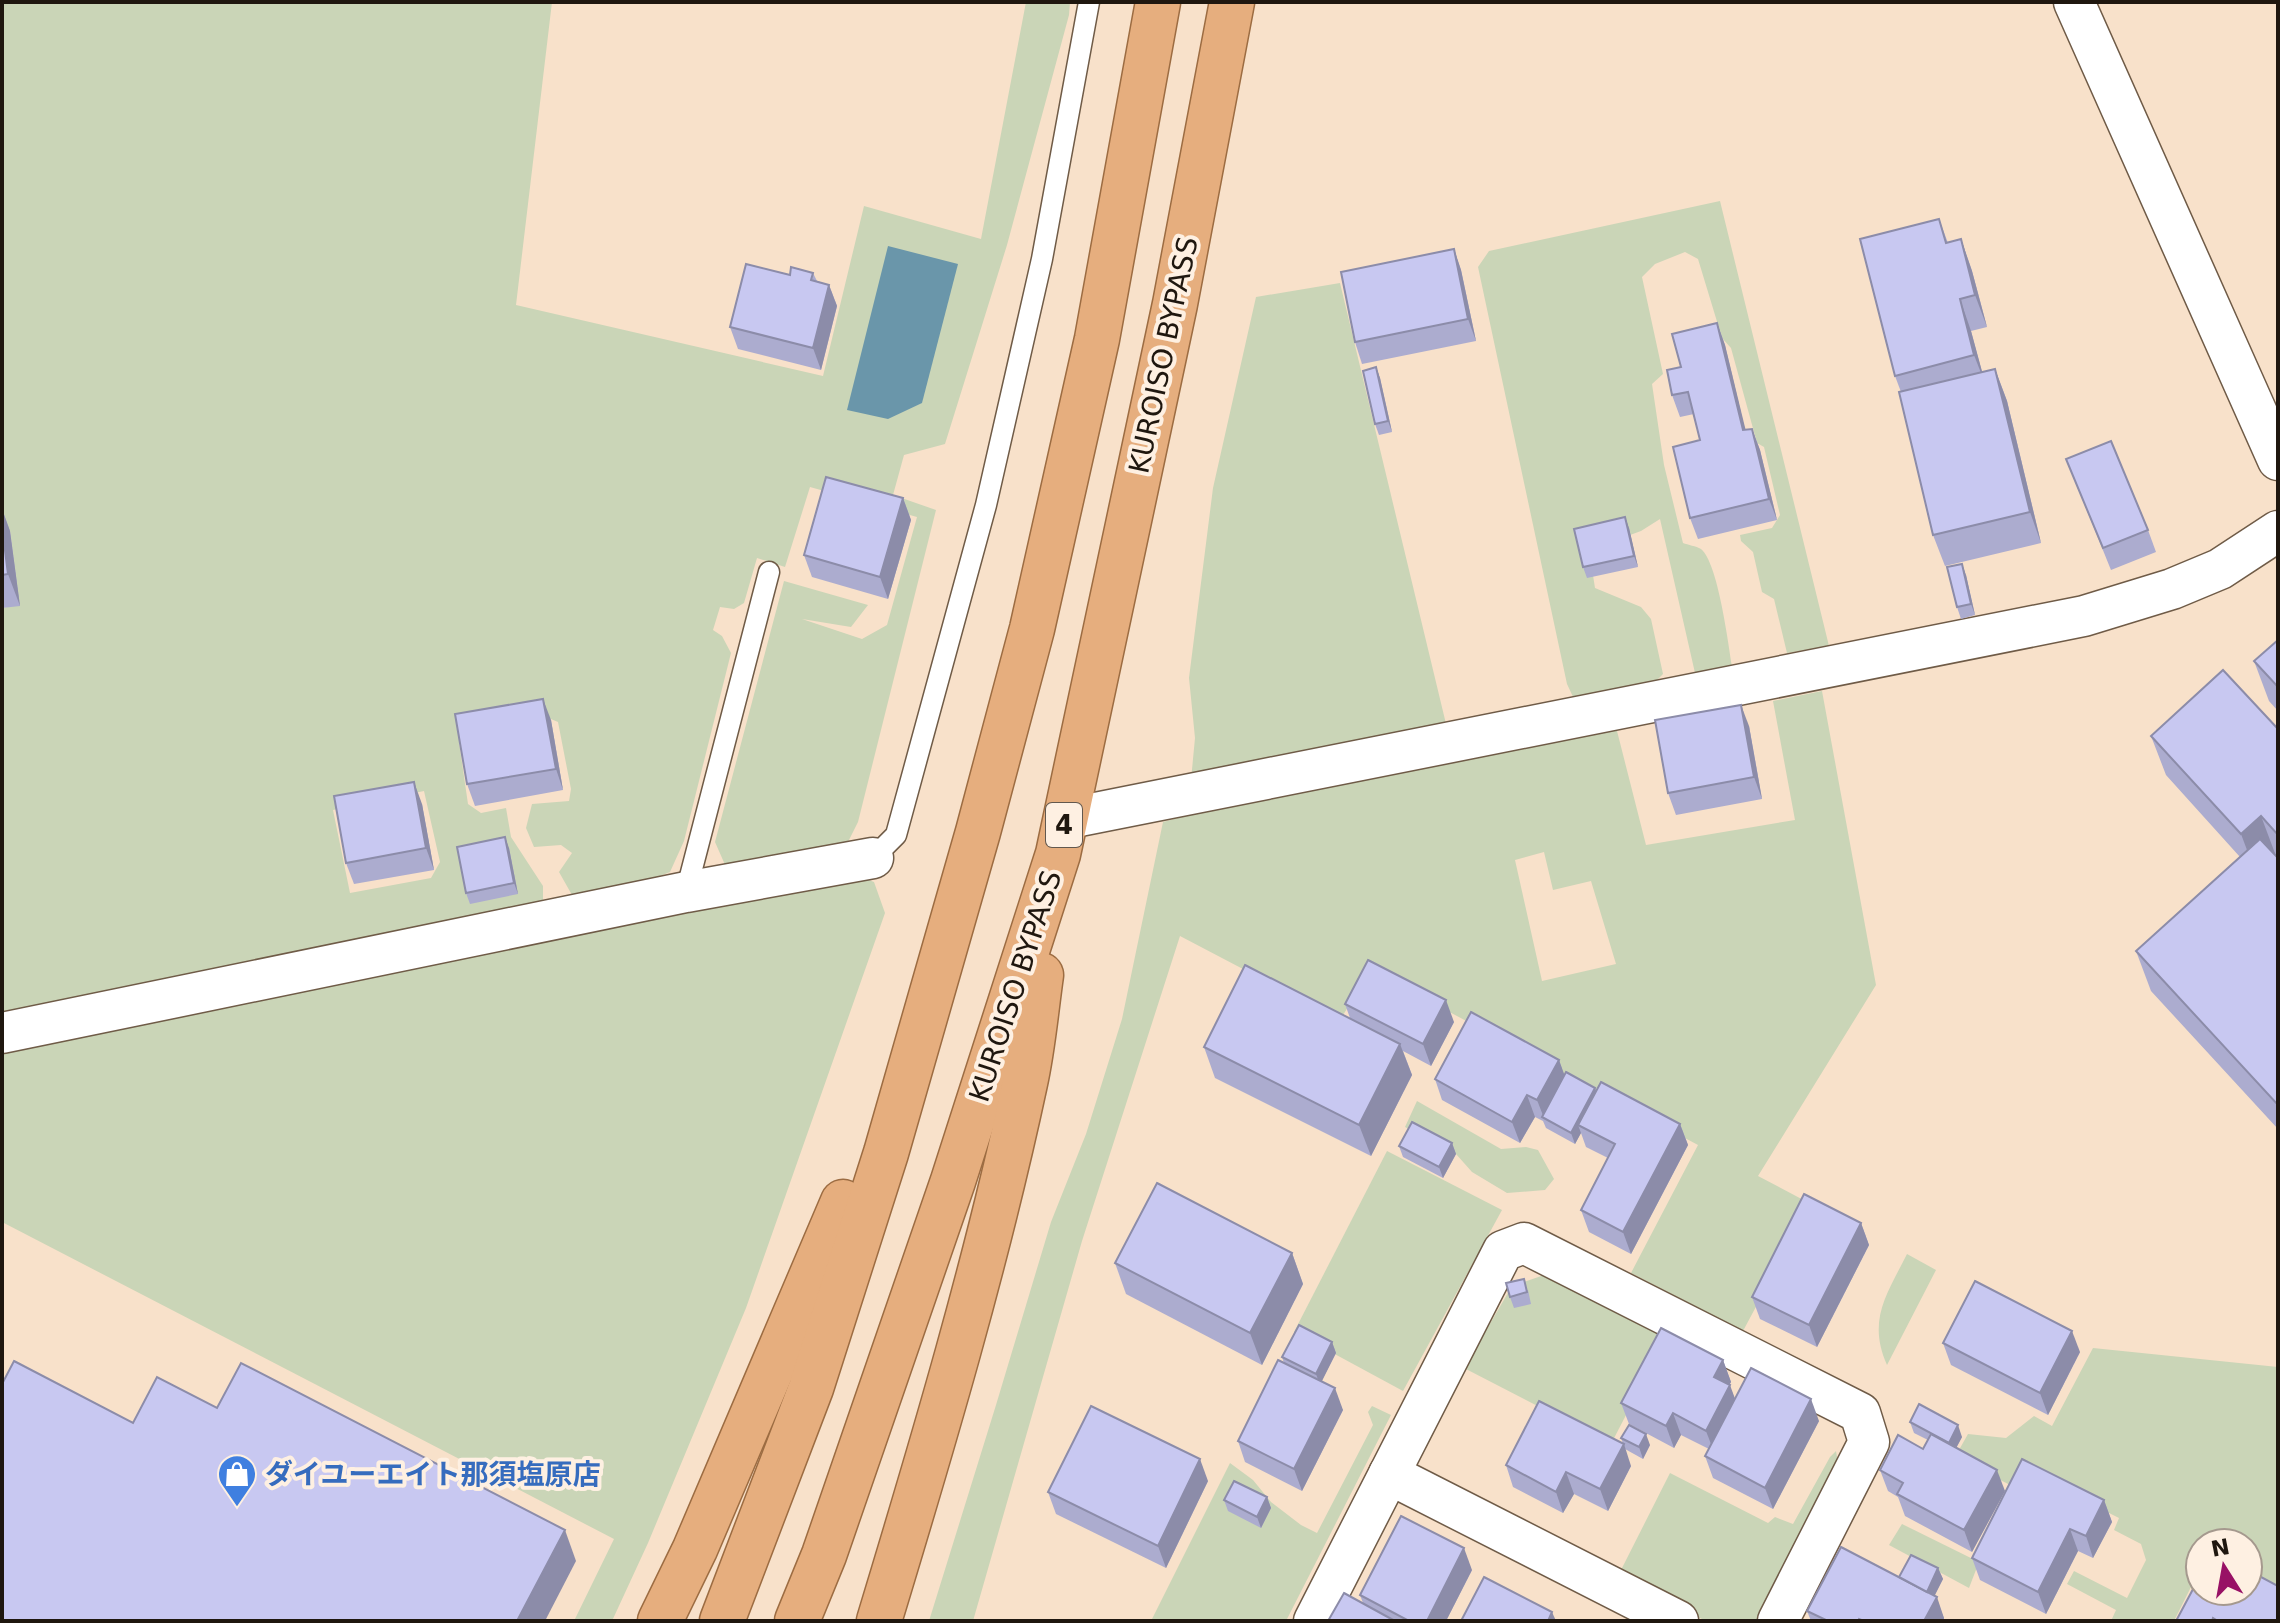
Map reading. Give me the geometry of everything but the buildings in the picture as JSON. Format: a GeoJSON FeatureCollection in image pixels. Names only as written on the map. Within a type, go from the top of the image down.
{"type":"FeatureCollection","features":[{"type":"Feature","properties":{"kind":"highway"},"geometry":{"type":"LineString","coordinates":[[722,1621],[811,1388],[886,1153],[1032,629],[1097,339],[1158,2]]}},
{"type":"Feature","properties":{"kind":"highway","name":"KUROISO BYPASS"},"geometry":{"type":"LineString","coordinates":[[797,1621],[824,1555],[948,1196],[1061,836],[1175,304],[1232,2]]}},
{"type":"Feature","properties":{"kind":"highway","name":"4"},"geometry":{"type":"LineString","coordinates":[[879,1621],[929,1456],[976,1284],[1026,1080],[1061,836]]}},
{"type":"Feature","properties":{"kind":"highway"},"geometry":{"type":"LineString","coordinates":[[660,1621],[695,1549],[819,1259],[942,958]]}},
{"type":"Feature","properties":{"kind":"street"},"geometry":{"type":"LineString","coordinates":[[2074,2],[2278,460]]}},
{"type":"Feature","properties":{"kind":"street"},"geometry":{"type":"LineString","coordinates":[[1061,836],[2084,616],[2172,589],[2220,569],[2278,531]]}},
{"type":"Feature","properties":{"kind":"street"},"geometry":{"type":"LineString","coordinates":[[2,1033],[686,892],[873,858]]}},
{"type":"Feature","properties":{"kind":"street"},"geometry":{"type":"LineString","coordinates":[[1314,1621],[1503,1251],[1524,1243],[1860,1413],[1869,1442],[1778,1621]]}},
{"type":"Feature","properties":{"kind":"street"},"geometry":{"type":"LineString","coordinates":[[1389,1474],[1678,1621]]}},
{"type":"Feature","properties":{"kind":"lane"},"geometry":{"type":"LineString","coordinates":[[873,858],[896,835],[986,505],[1042,259],[1089,2]]}},
{"type":"Feature","properties":{"kind":"lane"},"geometry":{"type":"LineString","coordinates":[[686,892],[769,572]]}},
{"type":"Feature","properties":{"kind":"green space"},"geometry":{"type":"Polygon","coordinates":[[[2,2],[552,2],[516,305],[823,376],[864,206],[981,239],[1026,2],[1070,2],[1007,245],[945,444],[904,455],[893,495],[936,510],[858,822],[847,844],[726,867],[715,842],[784,581],[868,605],[851,627],[802,619],[862,639],[887,625],[917,517],[810,487],[785,567],[757,558],[744,603],[734,609],[720,607],[713,630],[722,636],[731,653],[684,841],[670,872],[640,884],[572,895],[559,872],[572,853],[561,845],[534,847],[526,828],[532,804],[569,801],[571,789],[558,722],[539,714],[466,727],[459,742],[468,804],[481,813],[506,808],[511,837],[543,886],[543,902],[2,1014],[2,608],[19,605],[10,531],[2,532],[2,2]],[[424,791],[333,810],[350,893],[431,878],[440,862],[424,791]]]}},
{"type":"Feature","properties":{"kind":"green space"},"geometry":{"type":"Polygon","coordinates":[[[1720,201],[1829,646],[1787,653],[1774,599],[1762,592],[1753,552],[1741,541],[1740,535],[1772,528],[1780,515],[1764,447],[1757,443],[1731,348],[1722,338],[1698,259],[1685,252],[1655,264],[1642,277],[1663,374],[1652,384],[1664,465],[1683,543],[1701,549],[1707,557],[1721,604],[1732,666],[1695,673],[1660,519],[1641,531],[1589,550],[1595,588],[1641,607],[1651,619],[1663,674],[1653,684],[1574,699],[1567,684],[1478,267],[1489,251],[1720,201]]]}},
{"type":"Feature","properties":{"kind":"green space"},"geometry":{"type":"Polygon","coordinates":[[[1340,283],[1447,728],[1616,727],[1646,845],[1795,820],[1773,701],[1822,691],[1876,985],[1758,1176],[1811,1204],[1743,1331],[1631,1273],[1698,1145],[1371,970],[1340,1020],[1180,936],[1082,1241],[973,1621],[929,1621],[1051,1222],[1086,1134],[1122,1019],[1163,822],[1238,802],[1191,780],[1195,738],[1189,678],[1213,488],[1256,297],[1340,283]],[[1544,852],[1515,860],[1542,981],[1616,964],[1591,881],[1553,890],[1544,852]]]}},
{"type":"Feature","properties":{"kind":"green space"},"geometry":{"type":"Polygon","coordinates":[[[853,874],[874,882],[885,913],[746,1308],[612,1621],[574,1621],[614,1539],[2,1222],[2,1053],[493,945],[853,874]]]}},
{"type":"Feature","properties":{"kind":"green space"},"geometry":{"type":"Polygon","coordinates":[[[1417,1101],[1501,1149],[1526,1147],[1538,1150],[1554,1179],[1545,1190],[1507,1193],[1472,1172],[1456,1154],[1405,1127],[1417,1101]]]}},
{"type":"Feature","properties":{"kind":"green space"},"geometry":{"type":"Polygon","coordinates":[[[1387,1151],[1502,1210],[1403,1391],[1294,1332],[1387,1151]]]}},
{"type":"Feature","properties":{"kind":"green space"},"geometry":{"type":"Polygon","coordinates":[[[1907,1254],[1936,1270],[1887,1365],[1881,1349],[1879,1321],[1887,1295],[1907,1254]]]}},
{"type":"Feature","properties":{"kind":"green space"},"geometry":{"type":"Polygon","coordinates":[[[1544,1275],[1667,1336],[1611,1444],[1464,1368],[1512,1286],[1544,1275]]]}},
{"type":"Feature","properties":{"kind":"green space"},"geometry":{"type":"Polygon","coordinates":[[[2093,1348],[2278,1367],[2278,1602],[2264,1595],[2264,1527],[2184,1527],[2184,1601],[2174,1621],[2111,1621],[2116,1610],[2067,1584],[2074,1571],[2127,1598],[2146,1560],[2141,1544],[2114,1530],[2119,1518],[2031,1474],[2018,1489],[1955,1457],[1968,1434],[2006,1438],[2034,1416],[2052,1426],[2093,1348]]]}},
{"type":"Feature","properties":{"kind":"green space"},"geometry":{"type":"Polygon","coordinates":[[[1372,1406],[1391,1415],[1286,1621],[1151,1621],[1230,1463],[1253,1480],[1271,1502],[1317,1533],[1373,1425],[1368,1412],[1372,1406]]]}},
{"type":"Feature","properties":{"kind":"green space"},"geometry":{"type":"Polygon","coordinates":[[[1836,1451],[1838,1463],[1760,1621],[1706,1621],[1623,1579],[1621,1570],[1670,1473],[1768,1523],[1775,1517],[1793,1524],[1836,1451]]]}},
{"type":"Feature","properties":{"kind":"green space"},"geometry":{"type":"Polygon","coordinates":[[[1902,1524],[1979,1562],[1969,1588],[1889,1545],[1902,1524]]]}},
{"type":"Feature","properties":{"kind":"water"},"geometry":{"type":"Polygon","coordinates":[[[888,246],[958,264],[922,403],[888,419],[847,410],[888,246]]]}},
{"type":"Feature","properties":{"kind":"place","name":"ダイユーエイト那須塩原店"},"geometry":{"type":"Point","coordinates":[237,1508]}}]}
